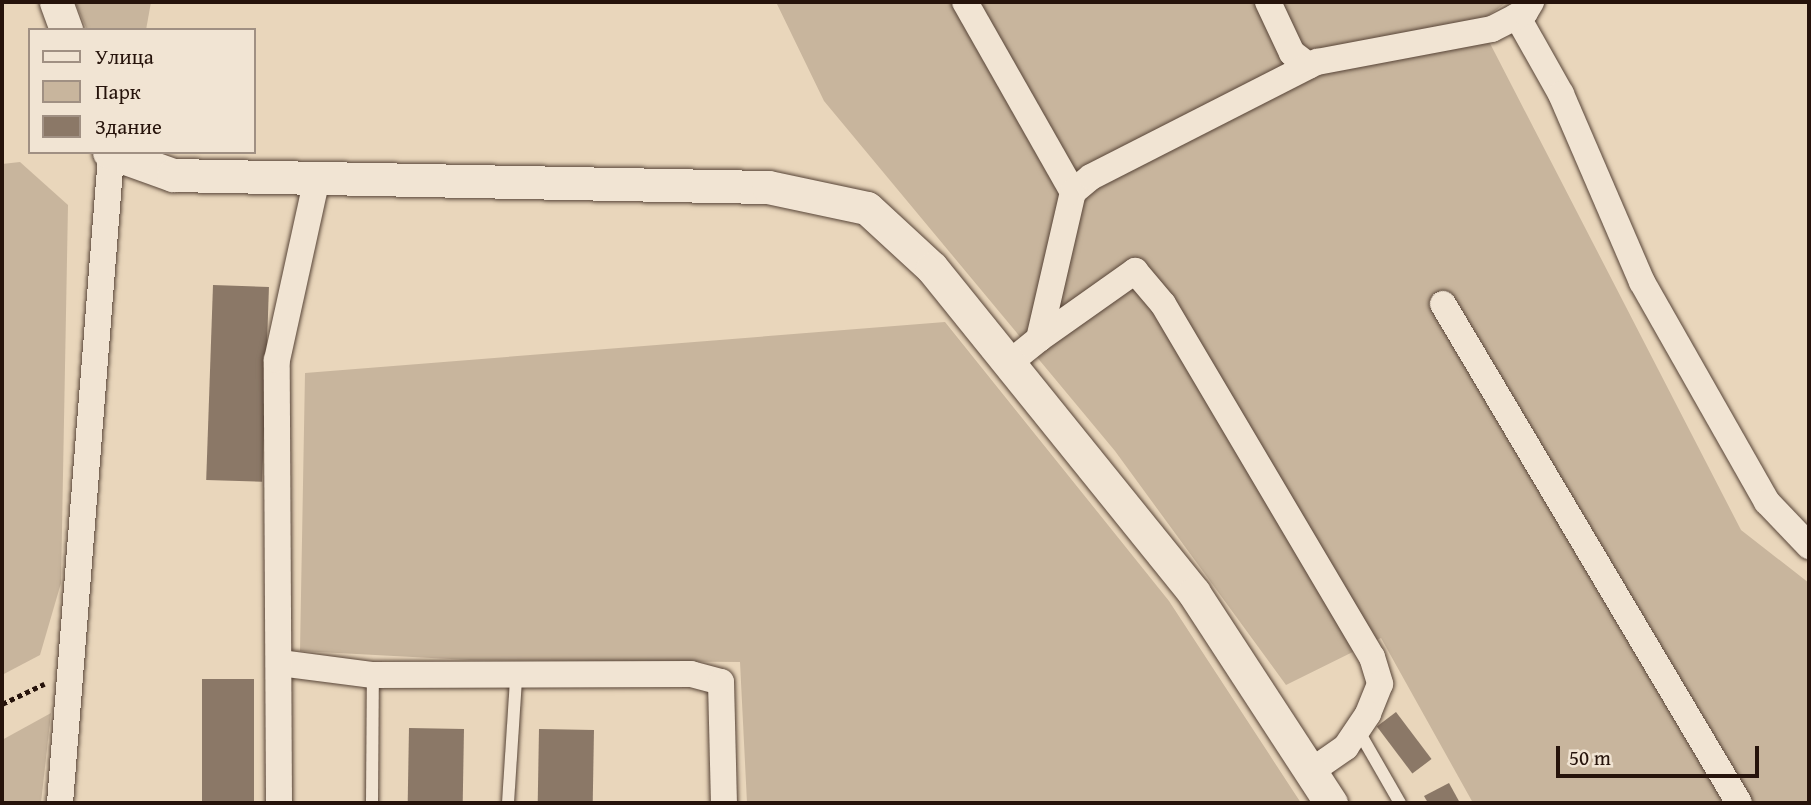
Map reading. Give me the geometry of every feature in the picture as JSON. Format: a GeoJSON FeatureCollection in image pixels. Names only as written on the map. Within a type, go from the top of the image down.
{"type":"FeatureCollection","features":[{"type":"Feature","properties":{"kind":"street"},"geometry":{"type":"LineString","coordinates":[[56,2],[65,28]]}},
{"type":"Feature","properties":{"kind":"street"},"geometry":{"type":"LineString","coordinates":[[965,2],[1073,192],[1039,339]]}},
{"type":"Feature","properties":{"kind":"street"},"geometry":{"type":"LineString","coordinates":[[1268,2],[1292,53],[1308,66]]}},
{"type":"Feature","properties":{"kind":"street"},"geometry":{"type":"LineString","coordinates":[[1073,192],[1308,66],[1358,50],[1492,29],[1524,9],[1642,282],[1767,502],[1809,546]]}},
{"type":"Feature","properties":{"kind":"street"},"geometry":{"type":"LineString","coordinates":[[60,803],[110,155],[173,175],[768,187],[817,194],[867,208],[932,268],[1195,593],[1331,803]]}},
{"type":"Feature","properties":{"kind":"street"},"geometry":{"type":"LineString","coordinates":[[279,803],[277,360],[317,178]]}},
{"type":"Feature","properties":{"kind":"street"},"geometry":{"type":"LineString","coordinates":[[1008,364],[1135,271],[1163,304],[1372,657],[1380,684],[1358,729],[1346,747],[1311,772]]}},
{"type":"Feature","properties":{"kind":"street"},"geometry":{"type":"LineString","coordinates":[[1443,304],[1739,803]]}},
{"type":"Feature","properties":{"kind":"street"},"geometry":{"type":"LineString","coordinates":[[280,663],[373,675],[516,678],[691,674],[721,682],[724,803]]}},
{"type":"Feature","properties":{"kind":"lane"},"geometry":{"type":"LineString","coordinates":[[372,803],[373,675]]}},
{"type":"Feature","properties":{"kind":"lane"},"geometry":{"type":"LineString","coordinates":[[508,803],[516,678]]}},
{"type":"Feature","properties":{"kind":"lane"},"geometry":{"type":"LineString","coordinates":[[1358,729],[1400,803]]}},
{"type":"Feature","properties":{"kind":"path"},"geometry":{"type":"LineString","coordinates":[[2,704],[70,672]]}},
{"type":"Feature","properties":{"kind":"green space"},"geometry":{"type":"Polygon","coordinates":[[[75,2],[151,2],[146,28],[86,28],[75,2]]]}},
{"type":"Feature","properties":{"kind":"green space"},"geometry":{"type":"Polygon","coordinates":[[[776,2],[1507,2],[1479,22],[1741,530],[1809,583],[1809,803],[1473,803],[1381,638],[1286,685],[1115,451],[824,101],[776,2]]]}},
{"type":"Feature","properties":{"kind":"green space"},"geometry":{"type":"Polygon","coordinates":[[[20,162],[68,205],[61,583],[40,655],[2,675],[2,164],[20,162]]]}},
{"type":"Feature","properties":{"kind":"green space"},"geometry":{"type":"Polygon","coordinates":[[[945,322],[1169,601],[1301,803],[747,803],[740,662],[469,660],[300,651],[305,373],[945,322]]]}},
{"type":"Feature","properties":{"kind":"green space"},"geometry":{"type":"Polygon","coordinates":[[[51,713],[41,803],[2,803],[2,740],[51,713]]]}},
{"type":"Feature","properties":{"kind":"building"},"geometry":{"type":"Polygon","coordinates":[[[213,285],[269,287],[262,482],[206,480],[213,285]]]}},
{"type":"Feature","properties":{"kind":"building"},"geometry":{"type":"Polygon","coordinates":[[[202,679],[254,679],[254,803],[202,803],[202,679]]]}},
{"type":"Feature","properties":{"kind":"building"},"geometry":{"type":"Polygon","coordinates":[[[1396,712],[1432,759],[1412,774],[1377,726],[1396,712]]]}},
{"type":"Feature","properties":{"kind":"building"},"geometry":{"type":"Polygon","coordinates":[[[409,728],[464,729],[463,803],[408,803],[409,728]]]}},
{"type":"Feature","properties":{"kind":"building"},"geometry":{"type":"Polygon","coordinates":[[[539,729],[594,730],[593,803],[538,803],[539,729]]]}},
{"type":"Feature","properties":{"kind":"building"},"geometry":{"type":"Polygon","coordinates":[[[1449,783],[1460,803],[1428,803],[1424,796],[1449,783]]]}}]}
